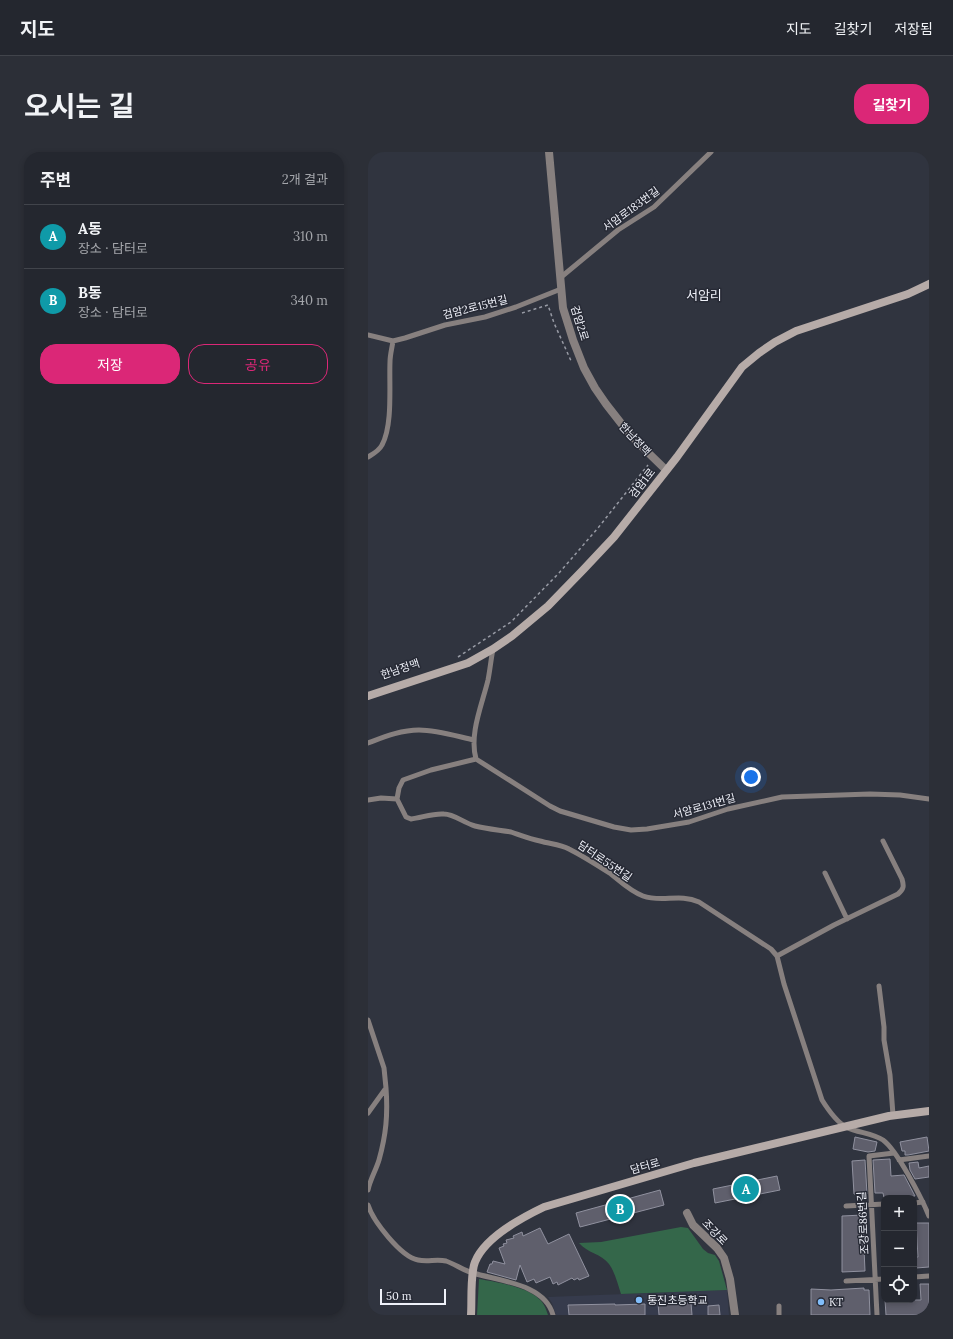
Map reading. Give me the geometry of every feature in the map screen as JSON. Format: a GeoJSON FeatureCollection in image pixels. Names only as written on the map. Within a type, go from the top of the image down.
{"type":"FeatureCollection","features":[{"type":"Feature","properties":{"kind":"street","name":"검암2로"},"geometry":{"type":"LineString","coordinates":[[549,152],[563,308],[573,340],[584,368],[606,404],[624,428],[666,470]]}},
{"type":"Feature","properties":{"kind":"street","name":"검암1로"},"geometry":{"type":"LineString","coordinates":[[368,696],[468,663],[512,636],[548,606],[614,537],[666,470],[742,367],[759,353],[775,342],[796,331],[908,294],[929,284]]}},
{"type":"Feature","properties":{"kind":"street","name":"담터로"},"geometry":{"type":"LineString","coordinates":[[471,1315],[472,1273],[474,1263],[481,1251],[496,1237],[524,1217],[544,1207],[694,1163],[845,1126],[893,1116],[929,1111]]}},
{"type":"Feature","properties":{"kind":"street","name":"조강로"},"geometry":{"type":"LineString","coordinates":[[687,1212],[693,1225],[717,1248],[724,1258],[730,1279],[736,1315]]}},
{"type":"Feature","properties":{"kind":"lane","name":"서암로183번길"},"geometry":{"type":"LineString","coordinates":[[560,278],[618,230],[654,207],[711,152]]}},
{"type":"Feature","properties":{"kind":"lane","name":"검암2로15번길"},"geometry":{"type":"LineString","coordinates":[[368,335],[392,340],[445,325],[485,317],[516,307],[561,289]]}},
{"type":"Feature","properties":{"kind":"lane"},"geometry":{"type":"LineString","coordinates":[[368,458],[382,446],[386,434],[389,412],[392,340]]}},
{"type":"Feature","properties":{"kind":"lane"},"geometry":{"type":"LineString","coordinates":[[368,800],[381,798],[397,799],[399,788],[403,780],[431,770],[476,759],[473,749],[474,740],[493,649]]}},
{"type":"Feature","properties":{"kind":"lane"},"geometry":{"type":"LineString","coordinates":[[368,743],[393,734],[419,730],[474,740]]}},
{"type":"Feature","properties":{"kind":"lane","name":"서암로131번길"},"geometry":{"type":"LineString","coordinates":[[476,759],[555,808],[614,827],[631,830],[689,822],[728,809],[782,797],[870,794],[929,798]]}},
{"type":"Feature","properties":{"kind":"lane","name":"담터로55번길"},"geometry":{"type":"LineString","coordinates":[[397,799],[406,817],[411,819],[444,814],[450,815],[476,826],[556,844],[568,848],[594,862],[631,890],[643,896],[654,899],[679,897],[690,898],[712,910],[757,939],[777,956]]}},
{"type":"Feature","properties":{"kind":"lane"},"geometry":{"type":"LineString","coordinates":[[883,841],[902,879],[904,885],[903,890],[898,894],[777,956],[784,984],[822,1100],[830,1111],[845,1126],[876,1136],[885,1141],[899,1160],[923,1202],[929,1216]]}},
{"type":"Feature","properties":{"kind":"lane"},"geometry":{"type":"LineString","coordinates":[[825,873],[847,919]]}},
{"type":"Feature","properties":{"kind":"lane"},"geometry":{"type":"LineString","coordinates":[[879,986],[884,1040],[890,1075],[893,1116]]}},
{"type":"Feature","properties":{"kind":"lane"},"geometry":{"type":"LineString","coordinates":[[368,1020],[384,1068],[388,1112],[385,1134],[368,1190]]}},
{"type":"Feature","properties":{"kind":"lane"},"geometry":{"type":"LineString","coordinates":[[368,1113],[386,1088]]}},
{"type":"Feature","properties":{"kind":"lane","name":"조강로86번길"},"geometry":{"type":"LineString","coordinates":[[877,1315],[869,1156],[894,1153]]}},
{"type":"Feature","properties":{"kind":"lane"},"geometry":{"type":"LineString","coordinates":[[899,1160],[929,1156]]}},
{"type":"Feature","properties":{"kind":"lane"},"geometry":{"type":"LineString","coordinates":[[917,1203],[923,1202]]}},
{"type":"Feature","properties":{"kind":"lane"},"geometry":{"type":"LineString","coordinates":[[846,1206],[881,1204]]}},
{"type":"Feature","properties":{"kind":"lane"},"geometry":{"type":"LineString","coordinates":[[368,1205],[374,1218],[391,1240],[402,1252],[411,1258],[418,1260],[444,1261],[472,1273],[522,1286],[535,1291],[546,1299],[551,1306],[553,1315]]}},
{"type":"Feature","properties":{"kind":"lane"},"geometry":{"type":"LineString","coordinates":[[917,1277],[929,1276]]}},
{"type":"Feature","properties":{"kind":"lane"},"geometry":{"type":"LineString","coordinates":[[846,1281],[881,1279]]}},
{"type":"Feature","properties":{"kind":"lane"},"geometry":{"type":"LineString","coordinates":[[779,1306],[779,1315]]}},
{"type":"Feature","properties":{"kind":"path"},"geometry":{"type":"LineString","coordinates":[[517,314],[548,305],[554,323],[573,364]]}},
{"type":"Feature","properties":{"kind":"path","name":"한남정맥"},"geometry":{"type":"LineString","coordinates":[[454,659],[510,622],[559,572],[598,528],[649,466],[644,461]]}},
{"type":"Feature","properties":{"kind":"shaded area","name":"통진초등학교"},"geometry":{"type":"Polygon","coordinates":[[[727,1290],[729,1315],[556,1315],[552,1303],[548,1297],[727,1290]]]}},
{"type":"Feature","properties":{"kind":"green space"},"geometry":{"type":"Polygon","coordinates":[[[681,1227],[688,1228],[703,1249],[708,1253],[715,1255],[719,1261],[727,1290],[621,1294],[615,1275],[609,1264],[579,1243],[601,1242],[681,1227]]]}},
{"type":"Feature","properties":{"kind":"green space"},"geometry":{"type":"Polygon","coordinates":[[[479,1279],[527,1291],[541,1301],[545,1306],[548,1315],[477,1315],[479,1279]]]}},
{"type":"Feature","properties":{"kind":"building"},"geometry":{"type":"Polygon","coordinates":[[[855,1137],[877,1142],[875,1151],[868,1152],[853,1149],[855,1137]]]}},
{"type":"Feature","properties":{"kind":"building"},"geometry":{"type":"Polygon","coordinates":[[[927,1137],[929,1151],[905,1155],[905,1151],[902,1151],[900,1142],[927,1137]]]}},
{"type":"Feature","properties":{"kind":"building"},"geometry":{"type":"Polygon","coordinates":[[[890,1159],[891,1176],[904,1175],[914,1195],[883,1195],[883,1193],[875,1193],[873,1160],[890,1159]]]}},
{"type":"Feature","properties":{"kind":"building"},"geometry":{"type":"Polygon","coordinates":[[[865,1160],[867,1194],[854,1194],[852,1161],[865,1160]]]}},
{"type":"Feature","properties":{"kind":"building"},"geometry":{"type":"Polygon","coordinates":[[[918,1162],[919,1168],[929,1166],[929,1177],[915,1179],[910,1170],[909,1163],[918,1162]]]}},
{"type":"Feature","properties":{"kind":"building"},"geometry":{"type":"Polygon","coordinates":[[[777,1176],[780,1190],[715,1203],[713,1189],[777,1176]]]}},
{"type":"Feature","properties":{"kind":"building"},"geometry":{"type":"Polygon","coordinates":[[[660,1190],[664,1205],[580,1227],[576,1213],[660,1190]]]}},
{"type":"Feature","properties":{"kind":"building"},"geometry":{"type":"Polygon","coordinates":[[[863,1215],[863,1238],[866,1238],[866,1249],[864,1249],[865,1271],[842,1272],[842,1216],[863,1215]]]}},
{"type":"Feature","properties":{"kind":"building"},"geometry":{"type":"Polygon","coordinates":[[[917,1223],[929,1223],[929,1267],[917,1268],[917,1223]]]}},
{"type":"Feature","properties":{"kind":"building"},"geometry":{"type":"Polygon","coordinates":[[[540,1228],[548,1244],[569,1234],[589,1276],[579,1280],[578,1278],[574,1280],[572,1278],[558,1285],[557,1282],[553,1284],[550,1277],[536,1283],[534,1279],[527,1282],[520,1265],[516,1280],[487,1272],[493,1261],[505,1264],[499,1248],[504,1246],[503,1244],[507,1243],[506,1240],[514,1238],[513,1236],[522,1232],[523,1236],[540,1228]]]}},
{"type":"Feature","properties":{"kind":"building"},"geometry":{"type":"Polygon","coordinates":[[[920,1284],[929,1284],[929,1315],[886,1315],[885,1303],[917,1303],[917,1300],[921,1300],[920,1284]]]}},
{"type":"Feature","properties":{"kind":"building"},"geometry":{"type":"Polygon","coordinates":[[[864,1288],[864,1290],[869,1290],[870,1315],[811,1315],[811,1289],[831,1290],[864,1288]]]}},
{"type":"Feature","properties":{"kind":"building"},"geometry":{"type":"Polygon","coordinates":[[[658,1303],[691,1303],[692,1315],[659,1315],[658,1303]]]}},
{"type":"Feature","properties":{"kind":"building"},"geometry":{"type":"Polygon","coordinates":[[[645,1304],[645,1315],[569,1315],[568,1305],[645,1304]]]}},
{"type":"Feature","properties":{"kind":"building"},"geometry":{"type":"Polygon","coordinates":[[[719,1305],[720,1315],[708,1315],[708,1306],[719,1305]]]}},
{"type":"Feature","properties":{"kind":"place","name":"A동"},"geometry":{"type":"Point","coordinates":[746,1189]}},
{"type":"Feature","properties":{"kind":"place","name":"B동"},"geometry":{"type":"Point","coordinates":[620,1209]}},
{"type":"Feature","properties":{"kind":"place","name":"통진초등학교"},"geometry":{"type":"Point","coordinates":[639,1300]}},
{"type":"Feature","properties":{"kind":"place","name":"KT"},"geometry":{"type":"Point","coordinates":[821,1302]}},
{"type":"Feature","properties":{"kind":"district","name":"서암리"},"geometry":{"type":"Point","coordinates":[704,295]}}]}
